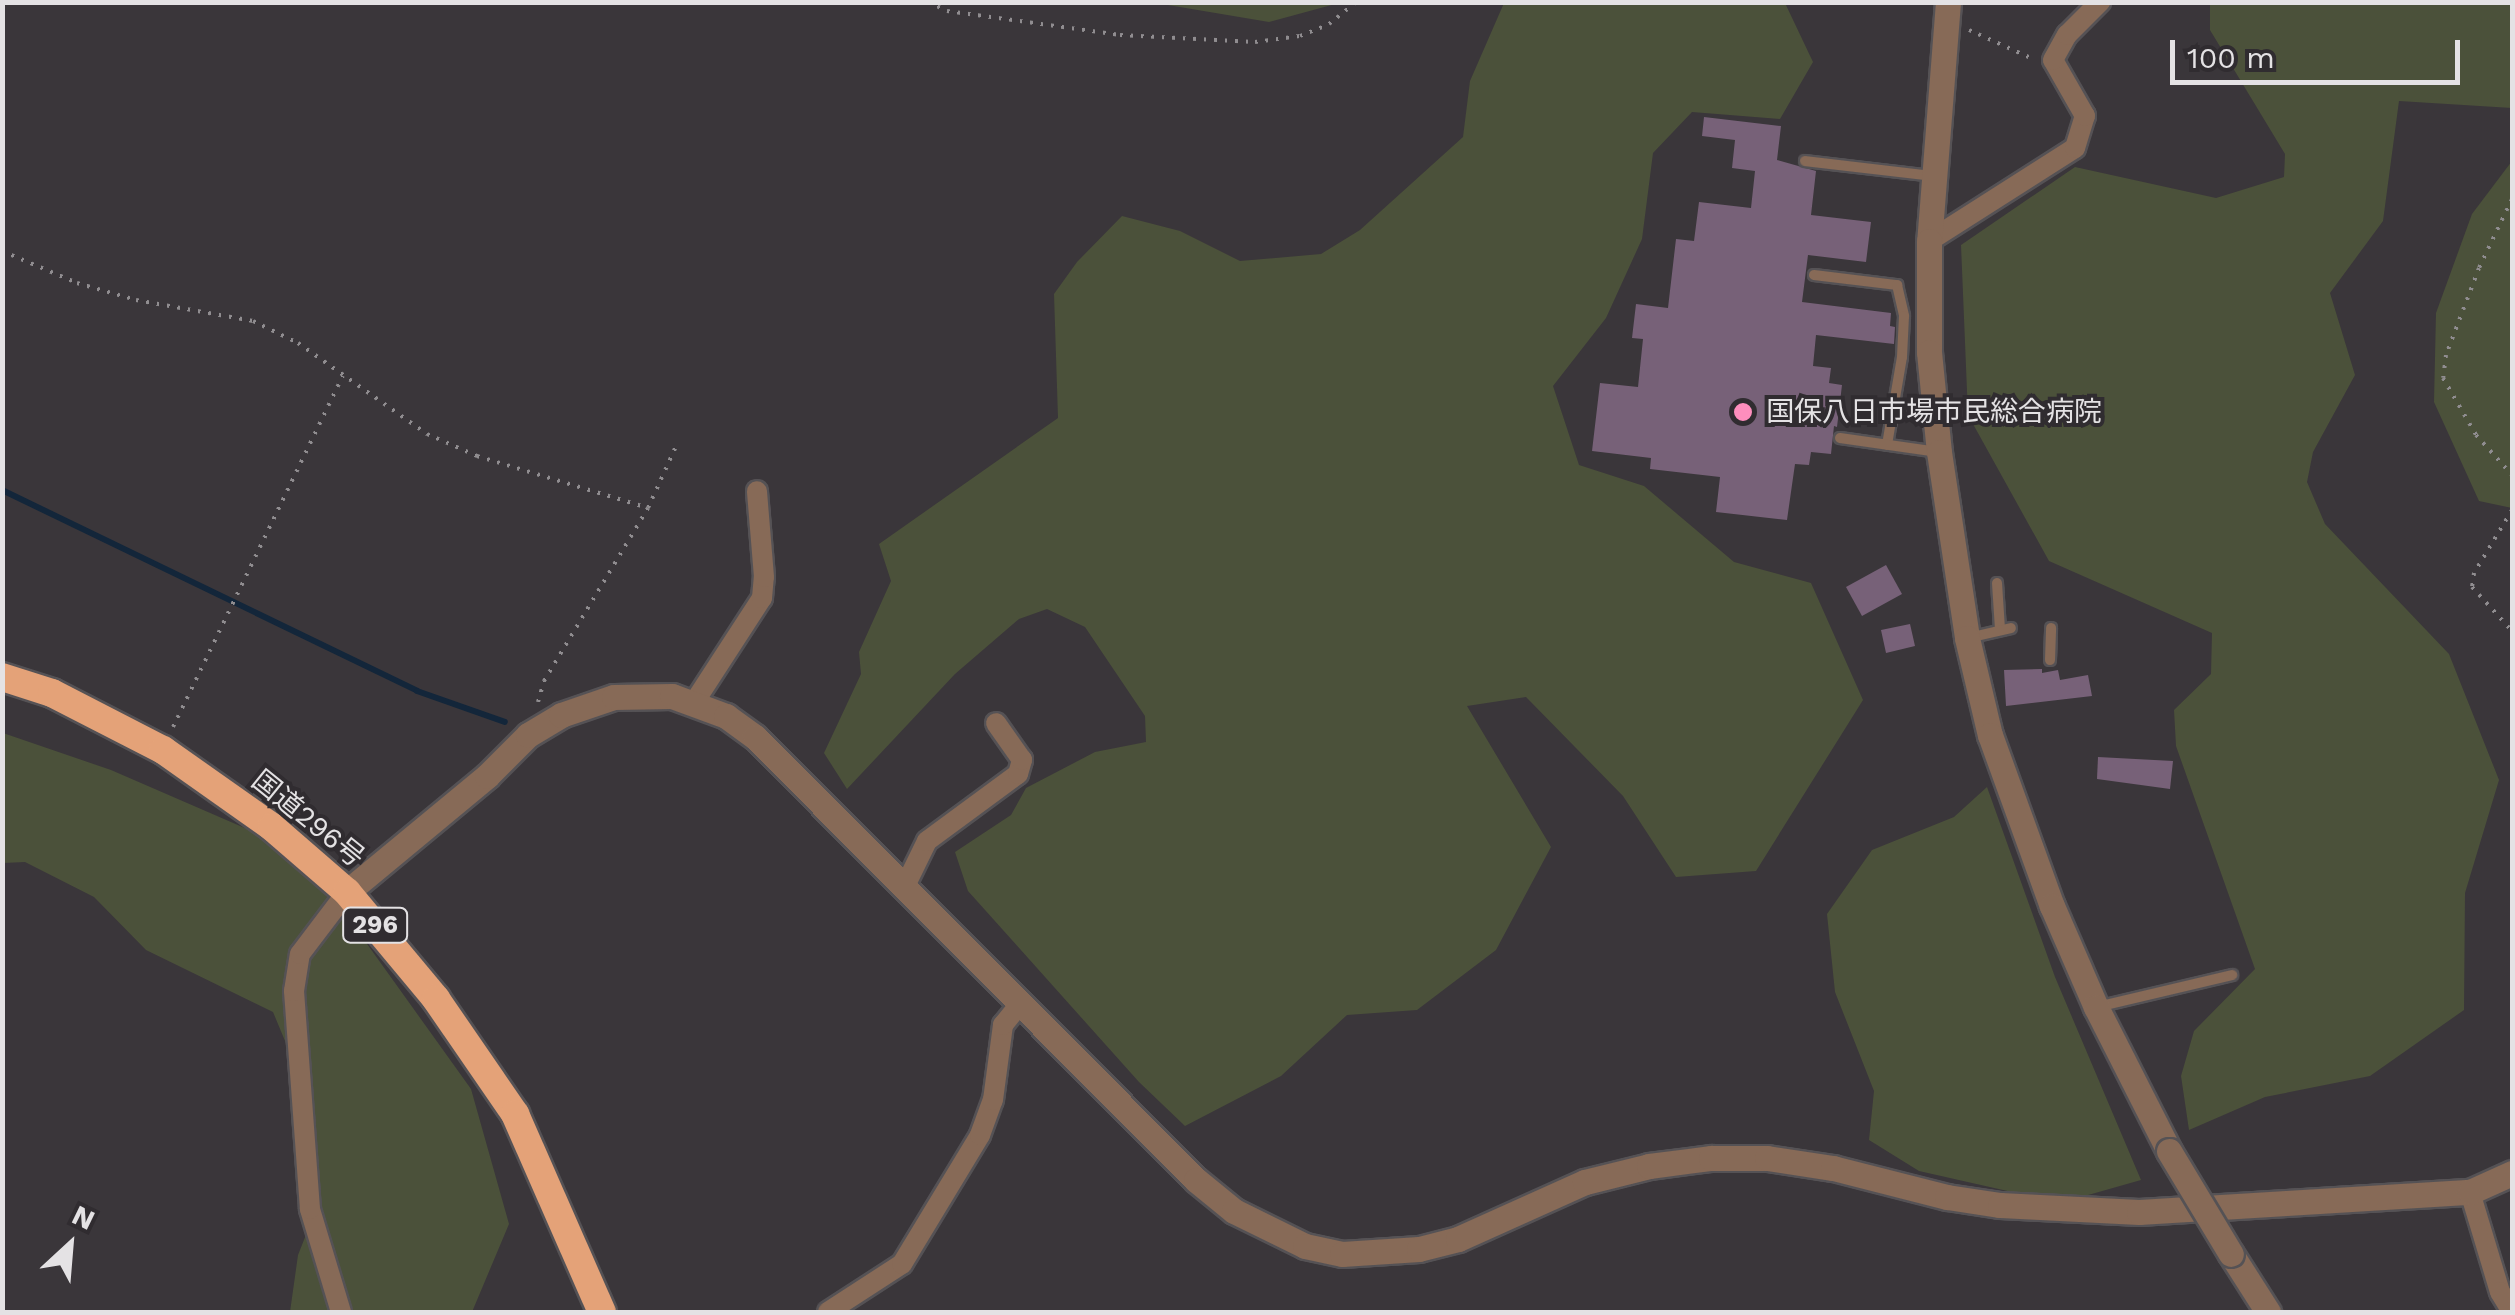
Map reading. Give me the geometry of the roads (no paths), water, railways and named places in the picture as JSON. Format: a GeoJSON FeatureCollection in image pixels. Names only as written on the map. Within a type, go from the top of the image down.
{"type":"FeatureCollection","features":[{"type":"Feature","properties":{"kind":"highway","name":"国道296号"},"geometry":{"type":"LineString","coordinates":[[2,677],[52,693],[163,750],[272,827],[347,892],[446,1013],[514,1114],[602,1312]]}},
{"type":"Feature","properties":{"kind":"street"},"geometry":{"type":"LineString","coordinates":[[1929,241],[2075,148],[2085,116],[2053,60],[2067,35],[2100,2]]}},
{"type":"Feature","properties":{"kind":"street"},"geometry":{"type":"LineString","coordinates":[[1947,10],[1929,241],[1929,352],[1939,452],[1967,638],[1990,734],[2024,832],[2096,1008],[2169,1151],[2268,1312]]}},
{"type":"Feature","properties":{"kind":"street"},"geometry":{"type":"LineString","coordinates":[[696,702],[762,598],[757,491]]}},
{"type":"Feature","properties":{"kind":"street"},"geometry":{"type":"LineString","coordinates":[[340,1312],[310,1209],[294,992],[300,954],[347,892],[487,776],[528,735],[561,714],[614,697],[643,694],[696,702],[755,736],[1196,1180],[1234,1211],[1269,1232],[1342,1254],[1406,1250],[1458,1239],[1585,1182],[1649,1166],[1711,1158],[1767,1158],[1833,1168],[1947,1198],[2000,1205],[2139,1212],[2470,1192],[2512,1174]]}},
{"type":"Feature","properties":{"kind":"street"},"geometry":{"type":"LineString","coordinates":[[904,888],[927,842],[1018,774],[1022,760],[996,723]]}},
{"type":"Feature","properties":{"kind":"street"},"geometry":{"type":"LineString","coordinates":[[828,1312],[902,1264],[980,1134],[993,1100],[1003,1025],[1020,1004]]}},
{"type":"Feature","properties":{"kind":"street"},"geometry":{"type":"LineString","coordinates":[[2470,1192],[2500,1292],[2512,1312]]}},
{"type":"Feature","properties":{"kind":"lane"},"geometry":{"type":"LineString","coordinates":[[1805,161],[1934,176]]}},
{"type":"Feature","properties":{"kind":"lane"},"geometry":{"type":"LineString","coordinates":[[1814,275],[1897,285],[1904,316],[1902,357],[1888,445]]}},
{"type":"Feature","properties":{"kind":"lane"},"geometry":{"type":"LineString","coordinates":[[1840,438],[1939,452]]}},
{"type":"Feature","properties":{"kind":"lane"},"geometry":{"type":"LineString","coordinates":[[1967,638],[2005,629],[1997,584]]}},
{"type":"Feature","properties":{"kind":"lane"},"geometry":{"type":"LineString","coordinates":[[2050,628],[2050,660]]}},
{"type":"Feature","properties":{"kind":"lane"},"geometry":{"type":"LineString","coordinates":[[2096,1008],[2232,975]]}},
{"type":"Feature","properties":{"kind":"waterway"},"geometry":{"type":"LineString","coordinates":[[2,490],[417,691],[505,722]]}},
{"type":"Feature","properties":{"kind":"place","name":"国保八日市場市民総合病院"},"geometry":{"type":"Point","coordinates":[1743,412]}}]}
